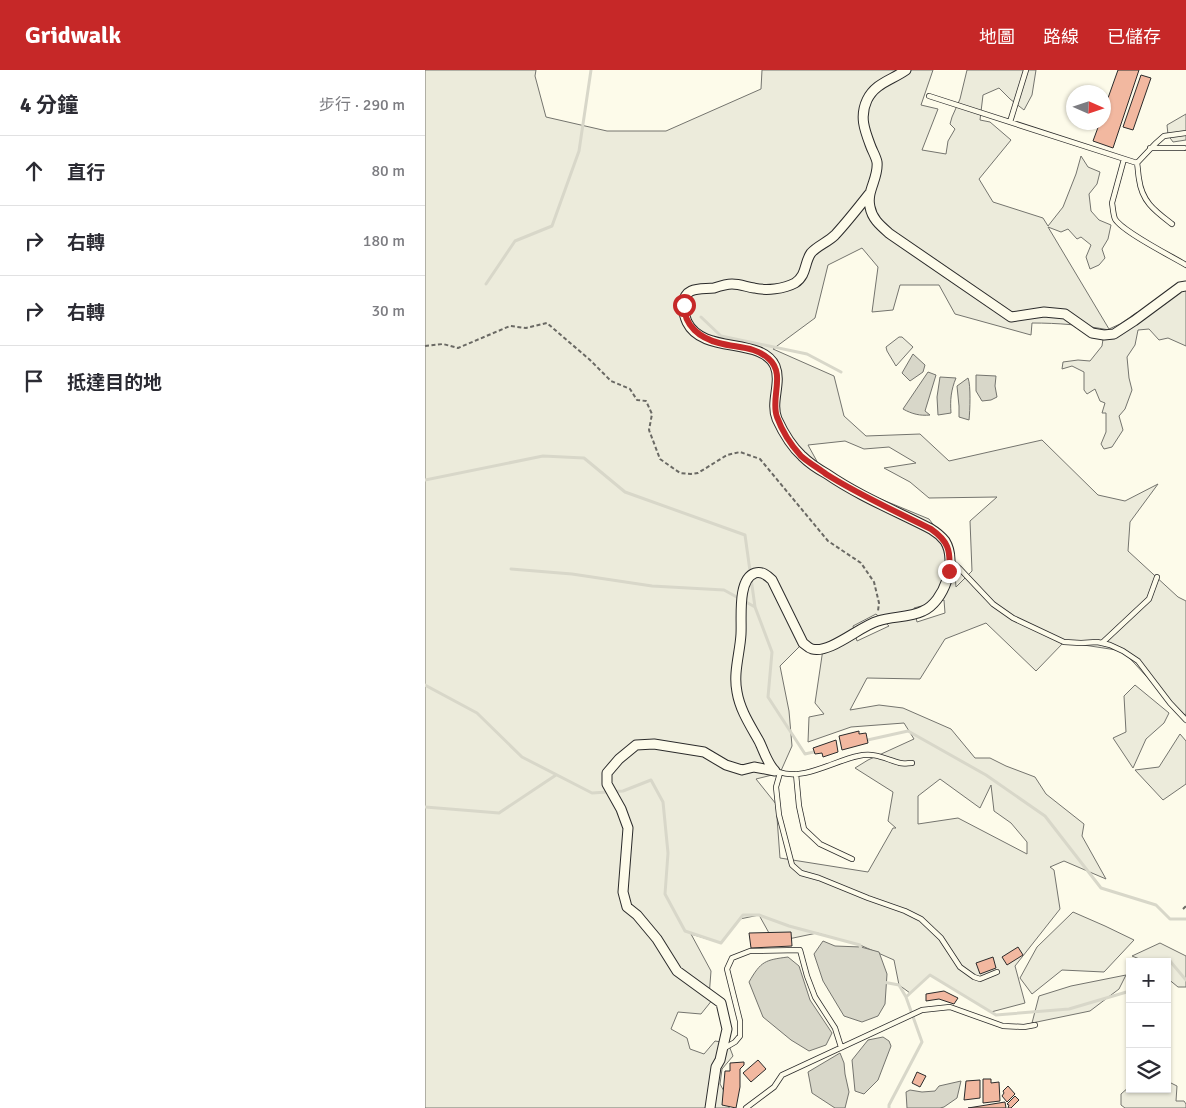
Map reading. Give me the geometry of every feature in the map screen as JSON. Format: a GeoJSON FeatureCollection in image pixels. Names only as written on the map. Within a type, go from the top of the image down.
{"type":"FeatureCollection","features":[{"type":"Feature","properties":{"kind":"street"},"geometry":{"type":"LineString","coordinates":[[778,772],[769,764],[760,742],[744,714],[737,693],[736,672],[741,634],[742,593],[748,578],[757,573],[767,575],[772,580],[803,643],[814,650],[833,645],[875,622],[912,616],[935,604],[945,585],[949,571],[949,551],[945,542],[935,532],[839,482],[811,464],[795,449],[783,432],[775,411],[777,376],[775,368],[769,359],[755,350],[720,343],[703,336],[691,327],[685,315],[685,299],[687,294],[692,291],[733,284],[754,288],[782,288],[794,283],[802,276],[811,254],[834,235],[869,194],[875,178],[877,161],[862,121],[866,101],[871,92],[878,86],[905,70]]}},
{"type":"Feature","properties":{"kind":"street"},"geometry":{"type":"LineString","coordinates":[[869,194],[870,208],[875,218],[889,234],[1011,317],[1044,312],[1065,314],[1091,333],[1114,334],[1180,286],[1186,286]]}},
{"type":"Feature","properties":{"kind":"street"},"geometry":{"type":"LineString","coordinates":[[710,1108],[716,1067],[720,1060],[727,1029],[721,1003],[677,971],[657,939],[637,915],[627,907],[623,892],[628,828],[621,809],[607,784],[607,773],[636,745],[654,744],[704,752],[726,765],[742,770],[754,767],[778,772]]}},
{"type":"Feature","properties":{"kind":"lane"},"geometry":{"type":"LineString","coordinates":[[1010,122],[1026,70]]}},
{"type":"Feature","properties":{"kind":"lane"},"geometry":{"type":"LineString","coordinates":[[929,96],[1137,163]]}},
{"type":"Feature","properties":{"kind":"lane"},"geometry":{"type":"LineString","coordinates":[[1172,224],[1154,211],[1147,202],[1139,181],[1137,163],[1164,136],[1186,133]]}},
{"type":"Feature","properties":{"kind":"lane"},"geometry":{"type":"LineString","coordinates":[[1151,148],[1184,148]]}},
{"type":"Feature","properties":{"kind":"lane"},"geometry":{"type":"LineString","coordinates":[[1124,159],[1112,203],[1115,219],[1134,235],[1186,265]]}},
{"type":"Feature","properties":{"kind":"lane"},"geometry":{"type":"LineString","coordinates":[[950,560],[993,604],[1013,618],[1064,642],[1097,642],[1111,645],[1138,660],[1170,703],[1186,720]]}},
{"type":"Feature","properties":{"kind":"lane"},"geometry":{"type":"LineString","coordinates":[[1102,643],[1149,599],[1157,577]]}},
{"type":"Feature","properties":{"kind":"lane"},"geometry":{"type":"LineString","coordinates":[[912,763],[902,763],[879,756],[864,755],[808,773],[787,775],[778,772],[776,787],[779,815],[792,865],[801,873],[819,878],[921,919],[941,938],[960,966],[974,978],[980,979],[997,972]]}},
{"type":"Feature","properties":{"kind":"lane"},"geometry":{"type":"LineString","coordinates":[[796,774],[799,806],[804,828],[820,844],[852,859]]}},
{"type":"Feature","properties":{"kind":"lane"},"geometry":{"type":"LineString","coordinates":[[723,1049],[735,1042],[740,1036],[740,1021],[727,969],[732,958],[750,951],[775,950],[800,950],[815,997],[835,1028],[841,1047]]}},
{"type":"Feature","properties":{"kind":"lane"},"geometry":{"type":"LineString","coordinates":[[746,1108],[774,1087],[782,1075],[922,1010],[951,1007],[1003,1026],[1024,1027],[1035,1025]]}},
{"type":"Feature","properties":{"kind":"path"},"geometry":{"type":"LineString","coordinates":[[425,346],[443,344],[458,348],[511,326],[526,328],[547,323],[611,380],[630,389],[637,400],[646,401],[652,414],[649,430],[660,459],[680,472],[698,473],[727,455],[740,452],[760,459],[828,541],[861,564],[874,582],[879,603],[875,622]]}},
{"type":"Feature","properties":{"kind":"path"},"geometry":{"type":"LineString","coordinates":[[1183,909],[1186,906]]}},
{"type":"Feature","properties":{"kind":"shaded area"},"geometry":{"type":"Polygon","coordinates":[[[425,70],[536,70],[535,76],[546,117],[607,131],[666,131],[761,89],[762,70],[933,70],[921,105],[938,109],[922,150],[946,154],[948,141],[955,129],[950,124],[960,99],[967,70],[1036,70],[1032,95],[1024,110],[999,88],[983,95],[980,120],[990,122],[1011,140],[979,179],[993,202],[1043,218],[1048,226],[1063,207],[1081,156],[1088,167],[1100,172],[1097,184],[1089,194],[1091,211],[1099,220],[1111,225],[1108,239],[1102,249],[1105,258],[1099,265],[1090,269],[1086,257],[1091,245],[1081,237],[1077,239],[1068,229],[1061,232],[1048,227],[1109,329],[1136,313],[1154,307],[1186,288],[1186,346],[1168,338],[1159,340],[1149,329],[1138,330],[1135,345],[1127,357],[1132,390],[1125,409],[1119,416],[1123,430],[1112,447],[1104,449],[1101,444],[1106,432],[1106,413],[1102,413],[1105,403],[1100,401],[1095,389],[1087,394],[1084,390],[1084,372],[1072,366],[1062,369],[1063,362],[1090,361],[1102,346],[1103,339],[1109,330],[1051,323],[1032,323],[1031,335],[955,314],[939,285],[900,285],[893,310],[872,312],[878,267],[862,248],[828,265],[815,318],[773,349],[834,376],[844,416],[866,436],[920,434],[949,461],[1042,440],[1098,495],[1125,501],[1158,484],[1130,522],[1128,551],[1178,597],[1186,601],[1186,714],[1183,716],[1123,651],[1064,642],[1036,671],[986,623],[945,639],[920,679],[867,678],[850,710],[879,705],[903,708],[951,729],[975,758],[990,758],[1035,777],[1046,794],[1084,824],[1082,836],[1106,879],[1064,861],[1050,867],[1054,870],[1060,909],[1015,966],[1025,1003],[991,1012],[930,975],[910,993],[899,985],[894,960],[860,945],[817,933],[774,942],[759,915],[740,919],[721,943],[691,934],[711,971],[709,997],[713,999],[701,1014],[678,1012],[671,1029],[687,1038],[690,1049],[704,1054],[715,1041],[728,1043],[733,1056],[722,1069],[720,1084],[730,1102],[729,1108],[425,1108],[425,70]],[[845,441],[808,445],[825,476],[929,519],[953,551],[956,587],[972,571],[970,521],[997,497],[929,498],[910,482],[884,468],[916,463],[889,447],[864,449],[845,441]],[[944,600],[914,608],[917,622],[945,613],[944,600]],[[876,614],[853,626],[857,641],[889,626],[876,614]],[[803,643],[780,666],[789,711],[792,746],[780,773],[756,779],[776,804],[780,858],[868,872],[893,828],[896,828],[888,821],[893,792],[855,768],[914,739],[904,723],[851,727],[808,742],[809,717],[824,714],[815,703],[823,649],[803,643]],[[940,779],[918,796],[918,824],[958,818],[1027,854],[1027,842],[1011,823],[994,811],[991,785],[980,808],[940,779]]]}},
{"type":"Feature","properties":{"kind":"shaded area"},"geometry":{"type":"Polygon","coordinates":[[[1186,114],[1186,140],[1173,142],[1168,135],[1167,125],[1186,114]]]}},
{"type":"Feature","properties":{"kind":"shaded area"},"geometry":{"type":"Polygon","coordinates":[[[899,337],[902,337],[913,347],[896,366],[886,347],[899,337]]]}},
{"type":"Feature","properties":{"kind":"shaded area"},"geometry":{"type":"Polygon","coordinates":[[[913,354],[925,365],[923,372],[910,381],[902,373],[913,354]]]}},
{"type":"Feature","properties":{"kind":"shaded area"},"geometry":{"type":"Polygon","coordinates":[[[928,372],[936,375],[925,411],[930,415],[916,414],[903,409],[928,372]]]}},
{"type":"Feature","properties":{"kind":"shaded area"},"geometry":{"type":"Polygon","coordinates":[[[976,375],[996,376],[997,397],[982,401],[976,391],[976,375]]]}},
{"type":"Feature","properties":{"kind":"shaded area"},"geometry":{"type":"Polygon","coordinates":[[[940,377],[956,378],[951,395],[951,413],[938,415],[937,397],[940,377]]]}},
{"type":"Feature","properties":{"kind":"shaded area"},"geometry":{"type":"Polygon","coordinates":[[[968,378],[970,392],[969,420],[959,417],[957,386],[968,378]]]}},
{"type":"Feature","properties":{"kind":"shaded area"},"geometry":{"type":"Polygon","coordinates":[[[1135,685],[1169,713],[1164,723],[1146,739],[1133,768],[1113,738],[1126,732],[1124,696],[1135,685]]]}},
{"type":"Feature","properties":{"kind":"shaded area"},"geometry":{"type":"Polygon","coordinates":[[[1180,734],[1186,741],[1186,784],[1163,800],[1135,770],[1159,767],[1180,734]]]}},
{"type":"Feature","properties":{"kind":"shaded area"},"geometry":{"type":"Polygon","coordinates":[[[1073,912],[1134,940],[1104,972],[1062,970],[1032,994],[1020,978],[1037,947],[1073,912]]]}},
{"type":"Feature","properties":{"kind":"shaded area"},"geometry":{"type":"Polygon","coordinates":[[[823,941],[835,946],[861,947],[879,952],[887,974],[885,1004],[878,1016],[862,1022],[844,1016],[823,981],[814,954],[823,941]]]}},
{"type":"Feature","properties":{"kind":"shaded area"},"geometry":{"type":"Polygon","coordinates":[[[1160,943],[1186,956],[1186,987],[1178,987],[1171,981],[1171,958],[1137,958],[1132,956],[1160,943]]]}},
{"type":"Feature","properties":{"kind":"shaded area"},"geometry":{"type":"Polygon","coordinates":[[[788,957],[799,966],[810,1000],[832,1033],[826,1045],[809,1051],[791,1040],[763,1017],[749,982],[764,963],[788,957]]]}},
{"type":"Feature","properties":{"kind":"shaded area"},"geometry":{"type":"Polygon","coordinates":[[[1126,975],[1119,989],[1090,1011],[1032,1023],[1039,996],[1071,986],[1126,975]]]}},
{"type":"Feature","properties":{"kind":"shaded area"},"geometry":{"type":"Polygon","coordinates":[[[883,1037],[889,1041],[891,1046],[878,1080],[864,1094],[855,1091],[852,1060],[868,1040],[883,1037]]]}},
{"type":"Feature","properties":{"kind":"shaded area"},"geometry":{"type":"Polygon","coordinates":[[[840,1053],[844,1063],[849,1092],[845,1108],[835,1108],[812,1093],[808,1072],[840,1053]]]}},
{"type":"Feature","properties":{"kind":"shaded area"},"geometry":{"type":"Polygon","coordinates":[[[961,1081],[957,1098],[944,1107],[907,1108],[906,1092],[910,1090],[922,1092],[935,1091],[939,1086],[961,1081]]]}},
{"type":"Feature","properties":{"kind":"shaded area"},"geometry":{"type":"Polygon","coordinates":[[[1171,1083],[1177,1086],[1176,1101],[1184,1101],[1186,1108],[1125,1108],[1121,1105],[1121,1094],[1126,1090],[1126,1093],[1171,1093],[1171,1083]]]}},
{"type":"Feature","properties":{"kind":"building"},"geometry":{"type":"Polygon","coordinates":[[[1118,70],[1139,70],[1113,148],[1093,141],[1097,130],[1111,130],[1111,90],[1118,70]]]}},
{"type":"Feature","properties":{"kind":"building"},"geometry":{"type":"Polygon","coordinates":[[[1141,75],[1151,78],[1133,130],[1123,127],[1141,75]]]}},
{"type":"Feature","properties":{"kind":"building"},"geometry":{"type":"Polygon","coordinates":[[[859,731],[859,734],[866,733],[868,743],[842,750],[839,736],[859,731]]]}},
{"type":"Feature","properties":{"kind":"building"},"geometry":{"type":"Polygon","coordinates":[[[836,740],[838,752],[823,757],[822,753],[815,754],[813,748],[836,740]]]}},
{"type":"Feature","properties":{"kind":"building"},"geometry":{"type":"Polygon","coordinates":[[[791,932],[792,946],[751,948],[749,933],[791,932]]]}},
{"type":"Feature","properties":{"kind":"building"},"geometry":{"type":"Polygon","coordinates":[[[1018,947],[1023,955],[1007,965],[1002,957],[1018,947]]]}},
{"type":"Feature","properties":{"kind":"building"},"geometry":{"type":"Polygon","coordinates":[[[993,957],[996,968],[980,974],[976,963],[993,957]]]}},
{"type":"Feature","properties":{"kind":"building"},"geometry":{"type":"Polygon","coordinates":[[[944,991],[958,998],[954,1004],[939,999],[926,1001],[926,994],[944,991]]]}},
{"type":"Feature","properties":{"kind":"building"},"geometry":{"type":"Polygon","coordinates":[[[758,1060],[766,1069],[751,1082],[743,1073],[758,1060]]]}},
{"type":"Feature","properties":{"kind":"building"},"geometry":{"type":"Polygon","coordinates":[[[744,1062],[740,1069],[740,1087],[736,1108],[722,1105],[725,1071],[730,1071],[730,1063],[744,1062]]]}},
{"type":"Feature","properties":{"kind":"building"},"geometry":{"type":"Polygon","coordinates":[[[917,1072],[926,1076],[920,1087],[912,1083],[917,1072]]]}},
{"type":"Feature","properties":{"kind":"building"},"geometry":{"type":"Polygon","coordinates":[[[983,1079],[991,1079],[991,1083],[999,1082],[1000,1101],[983,1103],[983,1079]]]}},
{"type":"Feature","properties":{"kind":"building"},"geometry":{"type":"Polygon","coordinates":[[[980,1080],[980,1098],[964,1100],[966,1081],[980,1080]]]}},
{"type":"Feature","properties":{"kind":"building"},"geometry":{"type":"Polygon","coordinates":[[[1008,1086],[1015,1094],[1007,1102],[1002,1096],[1003,1091],[1008,1086]]]}},
{"type":"Feature","properties":{"kind":"building"},"geometry":{"type":"Polygon","coordinates":[[[1015,1096],[1019,1100],[1011,1108],[1008,1108],[1009,1105],[1007,1104],[1015,1096]]]}},
{"type":"Feature","properties":{"kind":"building"},"geometry":{"type":"Polygon","coordinates":[[[1005,1102],[1006,1108],[968,1108],[1005,1102]]]}},
{"type":"Feature","properties":{"kind":"waterway"},"geometry":{"type":"LineString","coordinates":[[486,284],[515,241],[552,226],[579,151],[591,70]]}},
{"type":"Feature","properties":{"kind":"waterway"},"geometry":{"type":"LineString","coordinates":[[701,317],[721,336],[807,354],[841,372]]}},
{"type":"Feature","properties":{"kind":"waterway"},"geometry":{"type":"LineString","coordinates":[[425,480],[543,456],[584,458],[625,492],[745,535],[755,607],[772,652],[768,697],[805,754],[818,751]]}},
{"type":"Feature","properties":{"kind":"waterway"},"geometry":{"type":"LineString","coordinates":[[511,569],[572,574],[652,586],[724,590],[755,607]]}},
{"type":"Feature","properties":{"kind":"waterway"},"geometry":{"type":"LineString","coordinates":[[425,685],[477,713],[522,757],[592,793],[623,791],[651,780],[663,802],[668,853],[665,894],[685,931],[721,943],[743,915],[759,915],[789,926],[860,945],[861,951]]}},
{"type":"Feature","properties":{"kind":"waterway"},"geometry":{"type":"LineString","coordinates":[[863,741],[908,731],[986,775],[1045,816],[1101,888],[1156,905],[1170,919],[1186,919]]}},
{"type":"Feature","properties":{"kind":"waterway"},"geometry":{"type":"LineString","coordinates":[[425,807],[499,813],[556,775]]}},
{"type":"Feature","properties":{"kind":"waterway"},"geometry":{"type":"LineString","coordinates":[[1171,962],[1186,980]]}},
{"type":"Feature","properties":{"kind":"waterway"},"geometry":{"type":"LineString","coordinates":[[889,1108],[922,1042],[906,997],[930,975],[996,1015],[1069,1009],[1126,992]]}},
{"type":"Feature","properties":{"kind":"waterway"},"geometry":{"type":"LineString","coordinates":[[883,982],[899,985],[906,997]]}},
{"type":"Feature","properties":{"kind":"route"},"geometry":{"type":"LineString","coordinates":[[684,305],[687,322],[698,334],[720,343],[755,350],[772,362],[777,376],[774,406],[776,416],[783,432],[795,449],[817,468],[839,482],[931,529],[939,535],[949,551],[949,571]]}}]}
